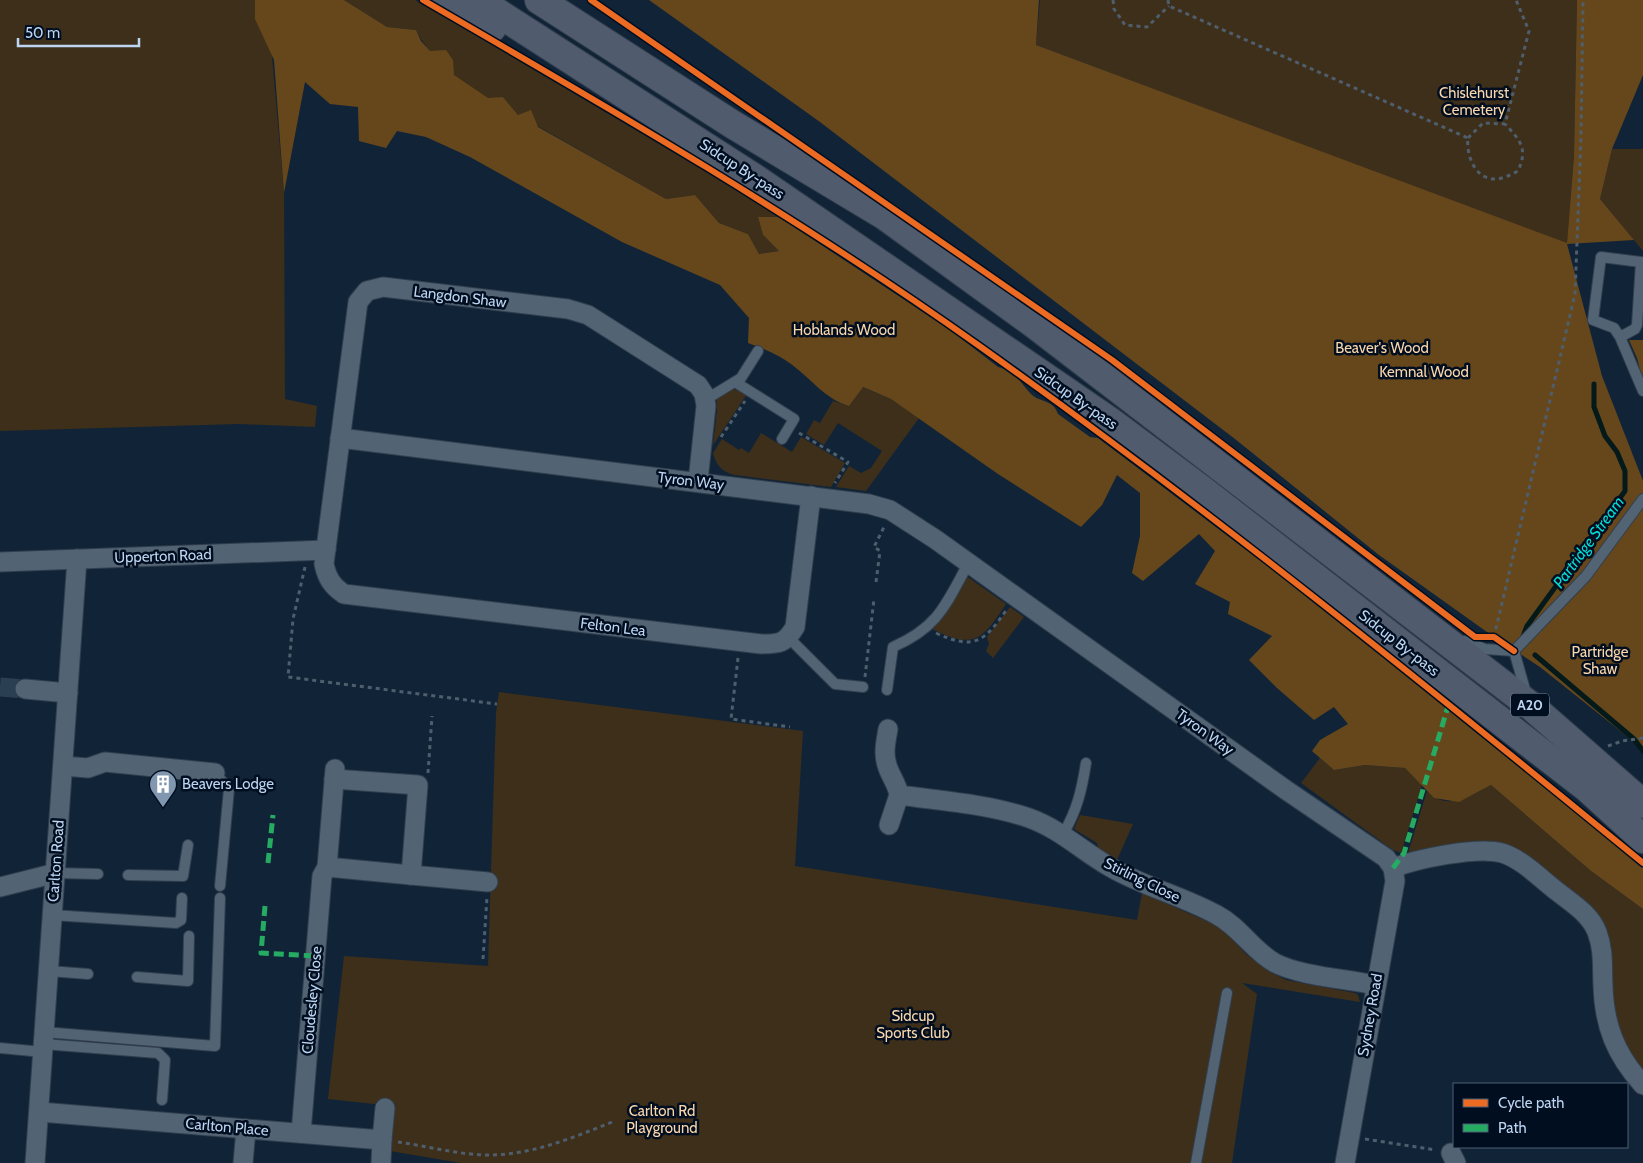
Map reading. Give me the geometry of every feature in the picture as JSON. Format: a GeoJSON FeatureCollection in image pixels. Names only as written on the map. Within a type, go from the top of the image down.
{"type":"FeatureCollection","features":[{"type":"Feature","properties":{"kind":"highway","name":"A20"},"geometry":{"type":"LineString","coordinates":[[446,0],[638,115],[756,178]]}},
{"type":"Feature","properties":{"kind":"highway","name":"Sidcup By-pass"},"geometry":{"type":"LineString","coordinates":[[478,0],[756,178],[925,292],[1141,444],[1587,788],[1643,839]]}},
{"type":"Feature","properties":{"kind":"highway","name":"Sidcup By-pass"},"geometry":{"type":"LineString","coordinates":[[539,0],[732,124],[885,216],[1034,324],[1531,706],[1643,804]]}},
{"type":"Feature","properties":{"kind":"highway","name":"A20"},"geometry":{"type":"LineString","coordinates":[[560,0],[732,124]]}},
{"type":"Feature","properties":{"kind":"street","name":"Langdon Shaw"},"geometry":{"type":"LineString","coordinates":[[318,550],[340,438],[358,302],[368,291],[383,287],[568,309],[588,315],[698,385],[704,394],[705,400]]}},
{"type":"Feature","properties":{"kind":"street"},"geometry":{"type":"LineString","coordinates":[[698,481],[705,400]]}},
{"type":"Feature","properties":{"kind":"street","name":"Tyron Way"},"geometry":{"type":"LineString","coordinates":[[340,438],[698,481],[869,504],[892,511],[968,562],[1386,858],[1394,868]]}},
{"type":"Feature","properties":{"kind":"street"},"geometry":{"type":"LineString","coordinates":[[789,638],[795,627],[818,497]]}},
{"type":"Feature","properties":{"kind":"street","name":"Upperton Road"},"geometry":{"type":"LineString","coordinates":[[0,562],[318,550]]}},
{"type":"Feature","properties":{"kind":"street","name":"Felton Lea"},"geometry":{"type":"LineString","coordinates":[[318,550],[324,564],[326,576],[334,588],[344,594],[740,642],[778,644],[789,638]]}},
{"type":"Feature","properties":{"kind":"street","name":"Carlton Road"},"geometry":{"type":"LineString","coordinates":[[35,1163],[77,559]]}},
{"type":"Feature","properties":{"kind":"street"},"geometry":{"type":"LineString","coordinates":[[25,689],[68,693]]}},
{"type":"Feature","properties":{"kind":"street"},"geometry":{"type":"LineString","coordinates":[[888,730],[885,748],[887,766],[897,783],[899,795],[889,825]]}},
{"type":"Feature","properties":{"kind":"street"},"geometry":{"type":"LineString","coordinates":[[63,766],[88,768],[105,762],[215,772]]}},
{"type":"Feature","properties":{"kind":"street","name":"Cloudesley Close"},"geometry":{"type":"LineString","coordinates":[[301,1133],[321,884],[322,876],[327,868],[335,774],[418,785]]}},
{"type":"Feature","properties":{"kind":"street"},"geometry":{"type":"LineString","coordinates":[[411,875],[418,785]]}},
{"type":"Feature","properties":{"kind":"street","name":"Stirling Close"},"geometry":{"type":"LineString","coordinates":[[899,795],[998,810],[1030,819],[1064,834],[1109,866],[1137,881],[1217,915],[1233,926],[1275,963],[1294,970],[1375,985]]}},
{"type":"Feature","properties":{"kind":"street"},"geometry":{"type":"LineString","coordinates":[[1394,868],[1413,860],[1484,851],[1502,853],[1518,862],[1586,914],[1597,931],[1603,951],[1605,1014],[1612,1039],[1626,1066],[1643,1085]]}},
{"type":"Feature","properties":{"kind":"street"},"geometry":{"type":"LineString","coordinates":[[327,868],[488,882]]}},
{"type":"Feature","properties":{"kind":"street","name":"Sydney Road"},"geometry":{"type":"LineString","coordinates":[[1344,1163],[1395,881],[1394,868]]}},
{"type":"Feature","properties":{"kind":"street"},"geometry":{"type":"LineString","coordinates":[[0,887],[56,873]]}},
{"type":"Feature","properties":{"kind":"street"},"geometry":{"type":"LineString","coordinates":[[380,1163],[385,1108]]}},
{"type":"Feature","properties":{"kind":"street","name":"Carlton Place"},"geometry":{"type":"LineString","coordinates":[[40,1112],[382,1140]]}},
{"type":"Feature","properties":{"kind":"street"},"geometry":{"type":"LineString","coordinates":[[243,1163],[246,1129]]}},
{"type":"Feature","properties":{"kind":"lane"},"geometry":{"type":"LineString","coordinates":[[1620,337],[1635,329],[1637,325],[1641,262],[1601,256],[1593,320],[1614,328],[1620,337],[1643,391]]}},
{"type":"Feature","properties":{"kind":"lane"},"geometry":{"type":"LineString","coordinates":[[705,400],[741,378],[758,351]]}},
{"type":"Feature","properties":{"kind":"lane"},"geometry":{"type":"LineString","coordinates":[[735,382],[794,420],[782,439]]}},
{"type":"Feature","properties":{"kind":"lane"},"geometry":{"type":"LineString","coordinates":[[1514,651],[1586,576],[1643,499]]}},
{"type":"Feature","properties":{"kind":"lane"},"geometry":{"type":"LineString","coordinates":[[887,690],[892,647],[910,640],[927,628],[941,613],[968,562]]}},
{"type":"Feature","properties":{"kind":"lane"},"geometry":{"type":"LineString","coordinates":[[1410,613],[1474,646],[1514,651]]}},
{"type":"Feature","properties":{"kind":"lane"},"geometry":{"type":"LineString","coordinates":[[789,638],[835,684],[863,687]]}},
{"type":"Feature","properties":{"kind":"lane"},"geometry":{"type":"LineString","coordinates":[[1514,651],[1522,686],[1531,706]]}},
{"type":"Feature","properties":{"kind":"lane"},"geometry":{"type":"LineString","coordinates":[[1064,834],[1080,798],[1086,763]]}},
{"type":"Feature","properties":{"kind":"lane"},"geometry":{"type":"LineString","coordinates":[[215,772],[228,789],[220,886]]}},
{"type":"Feature","properties":{"kind":"lane"},"geometry":{"type":"LineString","coordinates":[[128,875],[183,876],[188,845]]}},
{"type":"Feature","properties":{"kind":"lane"},"geometry":{"type":"LineString","coordinates":[[56,873],[98,874]]}},
{"type":"Feature","properties":{"kind":"lane"},"geometry":{"type":"LineString","coordinates":[[52,915],[176,923],[181,920],[182,898]]}},
{"type":"Feature","properties":{"kind":"lane"},"geometry":{"type":"LineString","coordinates":[[0,1048],[44,1042],[215,1046],[220,898]]}},
{"type":"Feature","properties":{"kind":"lane"},"geometry":{"type":"LineString","coordinates":[[137,977],[188,981],[189,936]]}},
{"type":"Feature","properties":{"kind":"lane"},"geometry":{"type":"LineString","coordinates":[[49,971],[88,974]]}},
{"type":"Feature","properties":{"kind":"lane"},"geometry":{"type":"LineString","coordinates":[[1196,1163],[1227,993]]}},
{"type":"Feature","properties":{"kind":"lane"},"geometry":{"type":"LineString","coordinates":[[44,1042],[158,1053],[165,1060],[162,1100]]}},
{"type":"Feature","properties":{"kind":"path"},"geometry":{"type":"LineString","coordinates":[[1113,0],[1114,9],[1125,25],[1147,26],[1169,6]]}},
{"type":"Feature","properties":{"kind":"path"},"geometry":{"type":"LineString","coordinates":[[1168,0],[1169,6]]}},
{"type":"Feature","properties":{"kind":"path"},"geometry":{"type":"LineString","coordinates":[[1506,124],[1529,31],[1516,0]]}},
{"type":"Feature","properties":{"kind":"path"},"geometry":{"type":"LineString","coordinates":[[1494,637],[1576,294],[1583,0]]}},
{"type":"Feature","properties":{"kind":"path"},"geometry":{"type":"LineString","coordinates":[[1169,6],[1468,138]]}},
{"type":"Feature","properties":{"kind":"path"},"geometry":{"type":"LineString","coordinates":[[1483,123],[1506,124],[1519,139],[1524,158],[1518,171],[1496,179],[1486,178],[1470,162],[1466,152],[1468,138],[1483,123]]}},
{"type":"Feature","properties":{"kind":"path"},"geometry":{"type":"LineString","coordinates":[[701,452],[712,450],[751,392]]}},
{"type":"Feature","properties":{"kind":"path"},"geometry":{"type":"LineString","coordinates":[[789,428],[848,462],[818,497]]}},
{"type":"Feature","properties":{"kind":"path"},"geometry":{"type":"LineString","coordinates":[[876,582],[880,551],[874,547],[892,511]]}},
{"type":"Feature","properties":{"kind":"path"},"geometry":{"type":"LineString","coordinates":[[318,550],[302,573],[293,619],[288,677],[498,704]]}},
{"type":"Feature","properties":{"kind":"path"},"geometry":{"type":"LineString","coordinates":[[927,628],[958,640],[980,640],[990,633],[1016,596]]}},
{"type":"Feature","properties":{"kind":"path"},"geometry":{"type":"LineString","coordinates":[[863,687],[874,599]]}},
{"type":"Feature","properties":{"kind":"path"},"geometry":{"type":"LineString","coordinates":[[1484,637],[1494,637],[1514,651]]}},
{"type":"Feature","properties":{"kind":"path"},"geometry":{"type":"LineString","coordinates":[[740,642],[731,719],[790,727]]}},
{"type":"Feature","properties":{"kind":"path"},"geometry":{"type":"LineString","coordinates":[[418,785],[427,786],[432,716]]}},
{"type":"Feature","properties":{"kind":"path"},"geometry":{"type":"LineString","coordinates":[[1622,741],[1643,738]]}},
{"type":"Feature","properties":{"kind":"path"},"geometry":{"type":"LineString","coordinates":[[483,959],[488,882]]}},
{"type":"Feature","properties":{"kind":"path"},"geometry":{"type":"LineString","coordinates":[[382,1140],[488,1155],[509,1153],[566,1140],[615,1121]]}},
{"type":"Feature","properties":{"kind":"path"},"geometry":{"type":"LineString","coordinates":[[1349,1136],[1453,1158]]}},
{"type":"Feature","properties":{"kind":"green space"},"geometry":{"type":"Polygon","coordinates":[[[0,0],[267,0],[284,193],[285,399],[317,406],[315,427],[238,424],[0,431],[0,0]]]}},
{"type":"Feature","properties":{"kind":"green space","name":"Hoblands Wood"},"geometry":{"type":"Polygon","coordinates":[[[255,0],[344,0],[387,27],[416,30],[421,41],[430,51],[446,50],[453,60],[454,75],[488,98],[503,97],[518,115],[531,110],[538,127],[666,199],[695,195],[719,223],[748,234],[759,254],[779,251],[763,235],[758,217],[779,217],[950,330],[998,367],[1014,374],[1031,394],[1050,403],[1058,414],[1090,437],[1098,438],[1392,660],[1445,704],[1568,798],[1643,867],[1643,909],[1591,871],[1491,785],[1459,802],[1434,798],[1405,768],[1365,765],[1334,770],[1312,751],[1320,740],[1348,724],[1334,707],[1314,720],[1277,688],[1249,660],[1272,636],[1228,614],[1230,602],[1195,584],[1215,551],[1199,534],[1143,581],[1132,573],[1140,536],[1140,493],[1117,475],[1102,505],[1081,527],[998,474],[891,399],[863,387],[849,406],[841,403],[827,395],[785,360],[767,350],[748,343],[749,318],[720,285],[622,242],[470,157],[426,137],[397,131],[386,148],[359,141],[358,107],[330,104],[305,82],[284,193],[274,60],[255,19],[255,0]]]}},
{"type":"Feature","properties":{"kind":"green space"},"geometry":{"type":"Polygon","coordinates":[[[344,0],[415,0],[462,27],[772,211],[779,217],[758,217],[763,235],[779,251],[759,254],[748,234],[719,223],[695,195],[666,199],[518,115],[503,97],[489,99],[478,94],[457,78],[436,58],[416,30],[387,27],[344,0]]]}},
{"type":"Feature","properties":{"kind":"green space","name":"Kemnal Wood"},"geometry":{"type":"Polygon","coordinates":[[[649,0],[1039,0],[1036,45],[1567,243],[1574,156],[1577,0],[1643,0],[1643,75],[1612,149],[1600,199],[1634,240],[1567,244],[1602,376],[1643,481],[1643,749],[1540,667],[1494,637],[1379,555],[1235,439],[820,122],[649,0]]]}},
{"type":"Feature","properties":{"kind":"green space","name":"Chislehurst Cemetery"},"geometry":{"type":"Polygon","coordinates":[[[1040,0],[1577,0],[1574,156],[1567,244],[1036,45],[1040,0]]]}},
{"type":"Feature","properties":{"kind":"green space"},"geometry":{"type":"Polygon","coordinates":[[[1612,149],[1643,149],[1643,251],[1600,199],[1612,149]]]}},
{"type":"Feature","properties":{"kind":"green space"},"geometry":{"type":"Polygon","coordinates":[[[1629,340],[1643,340],[1643,381],[1637,358],[1629,340]]]}},
{"type":"Feature","properties":{"kind":"green space"},"geometry":{"type":"Polygon","coordinates":[[[862,387],[891,399],[919,418],[866,491],[836,487],[849,466],[861,473],[871,468],[882,451],[838,423],[824,445],[806,434],[814,420],[820,423],[833,401],[849,406],[862,387]]]}},
{"type":"Feature","properties":{"kind":"green space"},"geometry":{"type":"Polygon","coordinates":[[[731,388],[747,394],[713,445],[717,410],[716,396],[731,388]]]}},
{"type":"Feature","properties":{"kind":"green space"},"geometry":{"type":"Polygon","coordinates":[[[761,433],[792,452],[801,437],[845,463],[831,487],[735,475],[723,470],[713,453],[722,439],[739,450],[741,448],[749,453],[761,433]]]}},
{"type":"Feature","properties":{"kind":"green space"},"geometry":{"type":"Polygon","coordinates":[[[965,575],[1006,604],[983,633],[976,638],[968,640],[958,639],[932,629],[945,615],[965,575]]]}},
{"type":"Feature","properties":{"kind":"green space"},"geometry":{"type":"Polygon","coordinates":[[[1010,607],[1024,617],[993,658],[986,651],[989,644],[987,637],[1010,607]]]}},
{"type":"Feature","properties":{"kind":"green space"},"geometry":{"type":"Polygon","coordinates":[[[499,692],[803,731],[795,866],[1137,920],[1142,893],[1220,927],[1247,955],[1268,971],[1286,980],[1355,993],[1358,995],[1360,1002],[1242,983],[1257,994],[1232,1163],[461,1163],[390,1151],[393,1106],[328,1099],[344,956],[488,966],[496,713],[499,692]]]}},
{"type":"Feature","properties":{"kind":"green space"},"geometry":{"type":"Polygon","coordinates":[[[1320,758],[1334,770],[1365,765],[1405,768],[1422,785],[1401,853],[1393,850],[1301,783],[1320,758]]]}},
{"type":"Feature","properties":{"kind":"green space"},"geometry":{"type":"Polygon","coordinates":[[[1491,785],[1591,871],[1643,909],[1643,1076],[1614,1028],[1597,916],[1480,845],[1408,853],[1427,791],[1435,797],[1451,801],[1475,794],[1491,785]]]}},
{"type":"Feature","properties":{"kind":"green space"},"geometry":{"type":"Polygon","coordinates":[[[1080,815],[1133,824],[1117,860],[1099,849],[1097,843],[1074,829],[1080,815]]]}},
{"type":"Feature","properties":{"kind":"waterway","name":"Partridge Stream"},"geometry":{"type":"LineString","coordinates":[[1522,639],[1527,626],[1625,491],[1625,471],[1617,452],[1605,436],[1594,407],[1594,384]]}},
{"type":"Feature","properties":{"kind":"waterway","name":"Partridge Stream"},"geometry":{"type":"LineString","coordinates":[[1535,655],[1634,739],[1643,751]]}},
{"type":"Feature","properties":{"kind":"tunnel"},"geometry":{"type":"LineString","coordinates":[[0,687],[25,689]]}},
{"type":"Feature","properties":{"kind":"marked path"},"geometry":{"type":"LineString","coordinates":[[1393,868],[1404,853],[1449,703]]}},
{"type":"Feature","properties":{"kind":"marked path"},"geometry":{"type":"LineString","coordinates":[[268,863],[273,815]]}},
{"type":"Feature","properties":{"kind":"marked path"},"geometry":{"type":"LineString","coordinates":[[265,906],[261,953],[315,956]]}},
{"type":"Feature","properties":{"kind":"cycle path"},"geometry":{"type":"LineString","coordinates":[[423,0],[705,166],[843,253],[978,345],[1148,470],[1315,598],[1643,863]]}},
{"type":"Feature","properties":{"kind":"cycle path"},"geometry":{"type":"LineString","coordinates":[[591,0],[1112,360],[1475,637],[1494,637],[1514,651]]}},
{"type":"Feature","properties":{"kind":"place","name":"Beavers Lodge"},"geometry":{"type":"Point","coordinates":[163,808]}},
{"type":"Feature","properties":{"kind":"park label","name":"Beaver's Wood"},"geometry":{"type":"Point","coordinates":[1382,348]}},
{"type":"Feature","properties":{"kind":"park label","name":"Partridge Shaw"},"geometry":{"type":"Point","coordinates":[1600,660]}},
{"type":"Feature","properties":{"kind":"park label","name":"Sidcup Sports Club"},"geometry":{"type":"Point","coordinates":[913,1024]}},
{"type":"Feature","properties":{"kind":"park label","name":"Carlton Rd Playground"},"geometry":{"type":"Point","coordinates":[662,1120]}}]}
